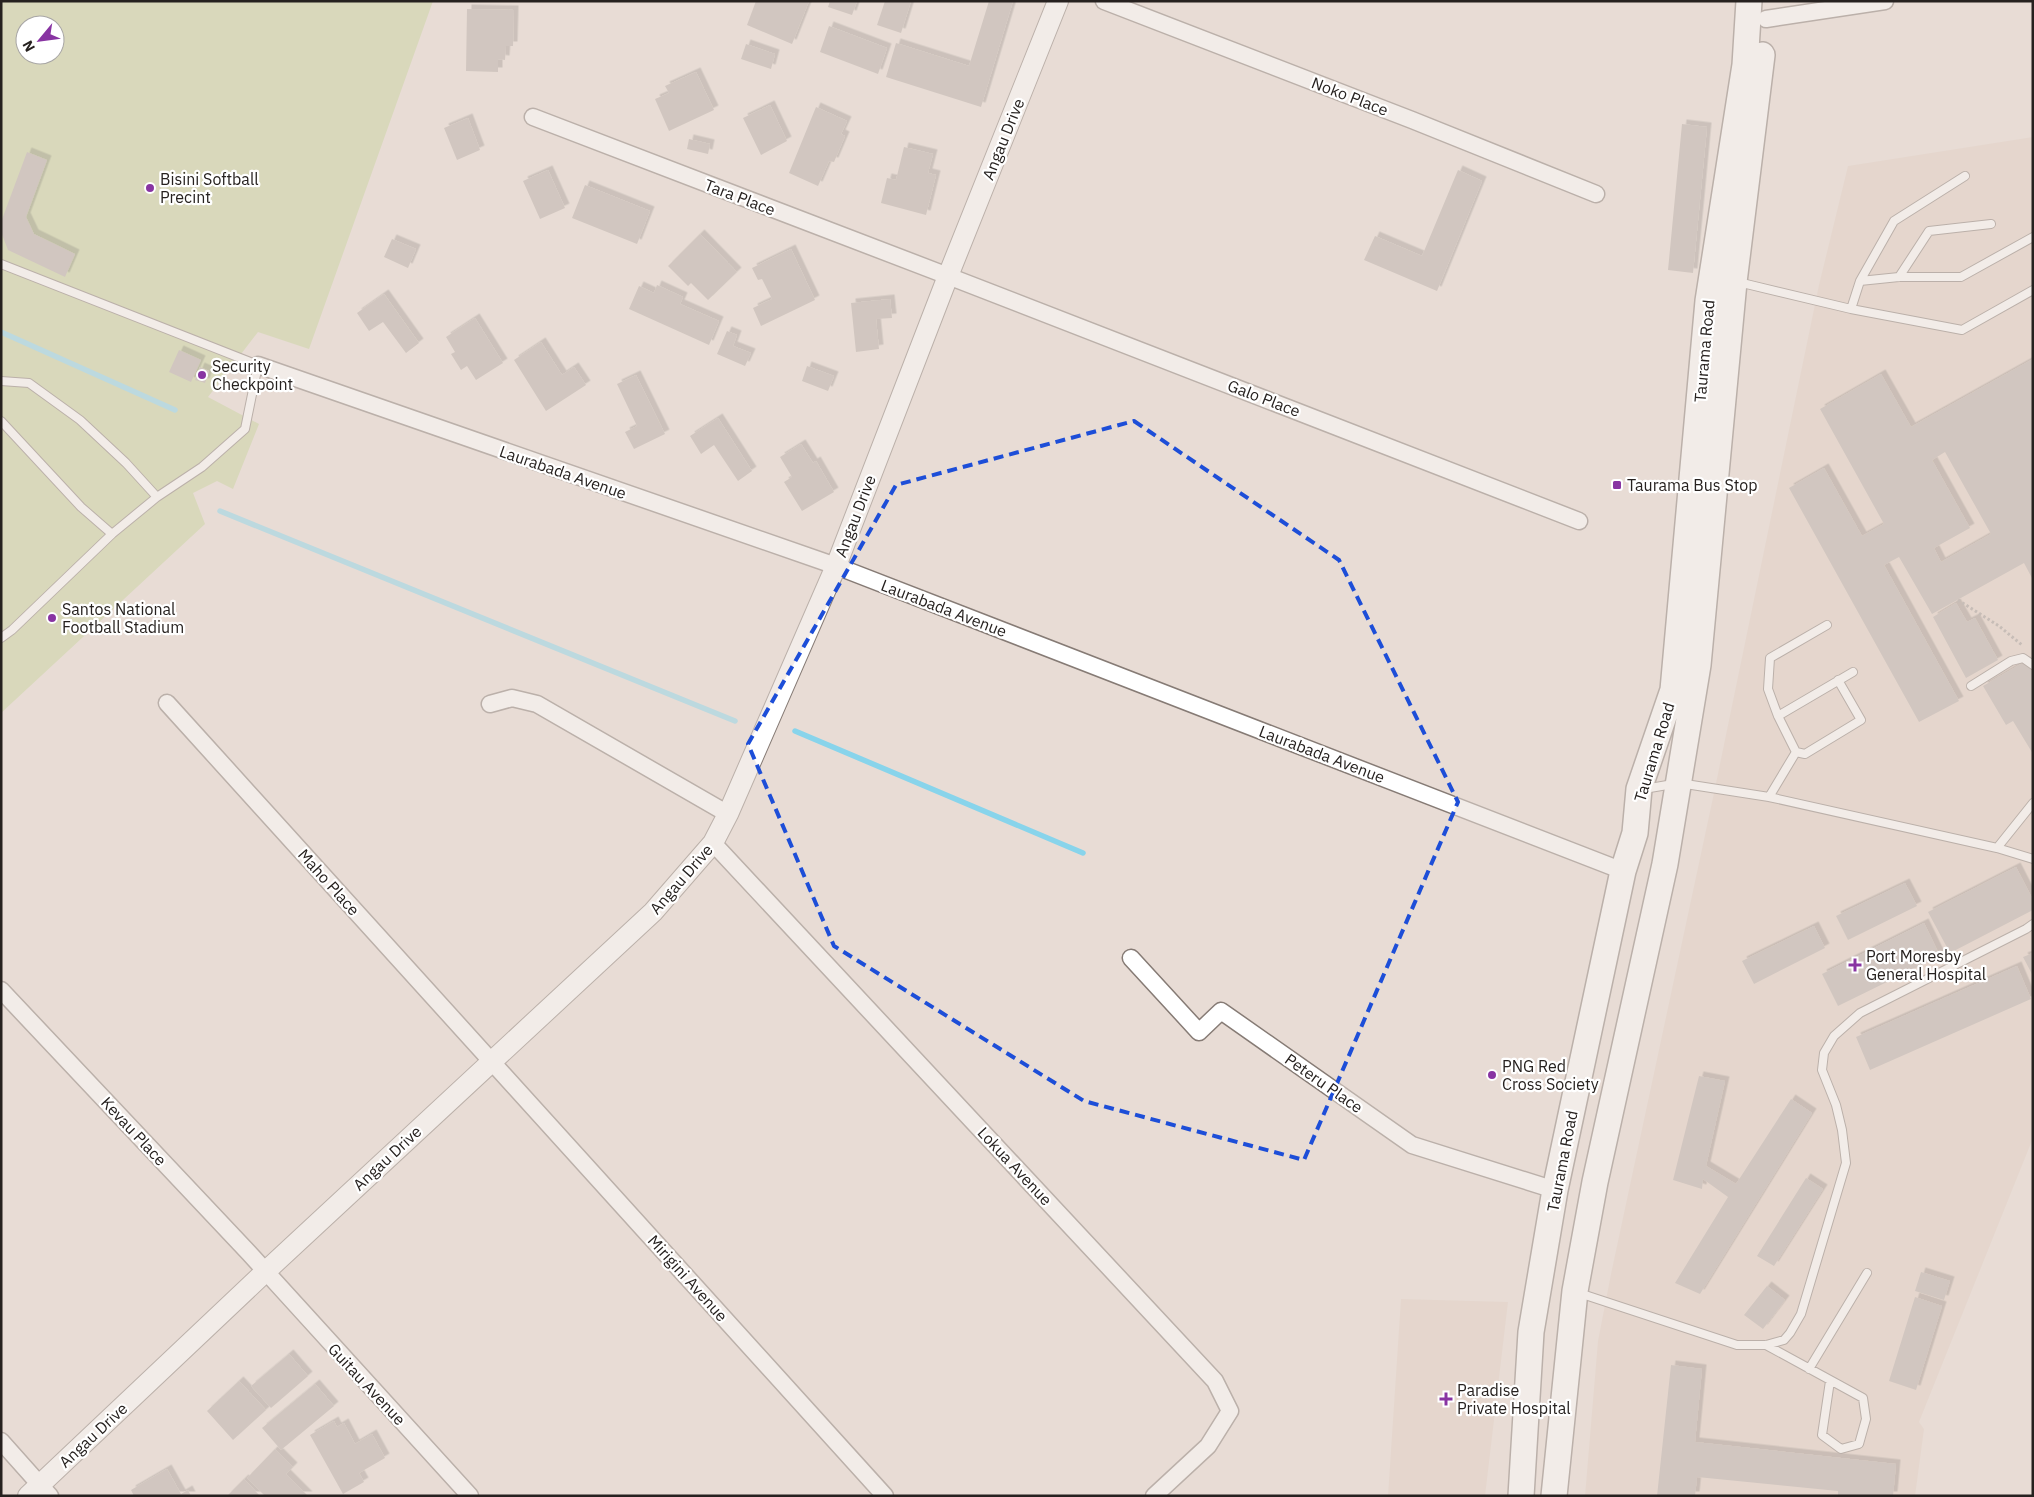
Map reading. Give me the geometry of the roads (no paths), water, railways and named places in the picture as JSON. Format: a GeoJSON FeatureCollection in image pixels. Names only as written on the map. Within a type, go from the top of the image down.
{"type":"FeatureCollection","features":[{"type":"Feature","properties":{"kind":"main road","name":"Taurama Road"},"geometry":{"type":"LineString","coordinates":[[1521,1496],[1531,1332],[1555,1190],[1623,871],[1635,833],[1639,789],[1673,690],[1721,287],[1745,65],[1761,7]]}},
{"type":"Feature","properties":{"kind":"main road","name":"Taurama Road"},"geometry":{"type":"LineString","coordinates":[[1554,1496],[1575,1291],[1596,1182],[1665,864],[1698,665],[1721,287],[1761,7]]}},
{"type":"Feature","properties":{"kind":"street","name":"Angau Drive"},"geometry":{"type":"LineString","coordinates":[[40,1492],[265,1272],[653,912],[713,843],[728,814],[836,566],[948,276],[1058,1]]}},
{"type":"Feature","properties":{"kind":"street","name":"Noko Place"},"geometry":{"type":"LineString","coordinates":[[1104,1],[1412,120],[1596,194]]}},
{"type":"Feature","properties":{"kind":"street"},"geometry":{"type":"LineString","coordinates":[[1761,7],[1884,1]]}},
{"type":"Feature","properties":{"kind":"street","name":"Tara Place"},"geometry":{"type":"LineString","coordinates":[[533,117],[948,276]]}},
{"type":"Feature","properties":{"kind":"street","name":"Galo Place"},"geometry":{"type":"LineString","coordinates":[[948,276],[1579,521]]}},
{"type":"Feature","properties":{"kind":"street","name":"Laurabada Avenue"},"geometry":{"type":"LineString","coordinates":[[258,365],[836,566],[1623,871]]}},
{"type":"Feature","properties":{"kind":"street"},"geometry":{"type":"LineString","coordinates":[[490,704],[512,698],[537,704],[728,814]]}},
{"type":"Feature","properties":{"kind":"street","name":"Maho Place"},"geometry":{"type":"LineString","coordinates":[[167,703],[492,1060]]}},
{"type":"Feature","properties":{"kind":"street","name":"Lokua Avenue"},"geometry":{"type":"LineString","coordinates":[[713,843],[1216,1381],[1230,1411],[1208,1446],[1154,1496]]}},
{"type":"Feature","properties":{"kind":"street","name":"Peteru Place"},"geometry":{"type":"LineString","coordinates":[[1131,958],[1198,1032],[1221,1011],[1412,1145],[1555,1190]]}},
{"type":"Feature","properties":{"kind":"street","name":"Kevau Place"},"geometry":{"type":"LineString","coordinates":[[1,990],[265,1272]]}},
{"type":"Feature","properties":{"kind":"street","name":"Mirigini Avenue"},"geometry":{"type":"LineString","coordinates":[[492,1060],[885,1496]]}},
{"type":"Feature","properties":{"kind":"street","name":"Guitau Avenue"},"geometry":{"type":"LineString","coordinates":[[265,1272],[470,1496]]}},
{"type":"Feature","properties":{"kind":"street"},"geometry":{"type":"LineString","coordinates":[[1,1441],[40,1492]]}},
{"type":"Feature","properties":{"kind":"lane"},"geometry":{"type":"LineString","coordinates":[[1850,309],[1860,281],[1894,221],[1966,176]]}},
{"type":"Feature","properties":{"kind":"lane"},"geometry":{"type":"LineString","coordinates":[[1900,277],[1929,231],[1991,224]]}},
{"type":"Feature","properties":{"kind":"lane"},"geometry":{"type":"LineString","coordinates":[[1860,281],[1900,277],[1961,277],[2033,237]]}},
{"type":"Feature","properties":{"kind":"lane"},"geometry":{"type":"LineString","coordinates":[[1,264],[258,365],[245,429],[202,467],[157,497],[112,534],[12,630],[1,638]]}},
{"type":"Feature","properties":{"kind":"lane"},"geometry":{"type":"LineString","coordinates":[[1721,287],[1962,330],[2033,290]]}},
{"type":"Feature","properties":{"kind":"lane"},"geometry":{"type":"LineString","coordinates":[[1,381],[29,383],[80,420],[126,463],[157,497]]}},
{"type":"Feature","properties":{"kind":"lane"},"geometry":{"type":"LineString","coordinates":[[1,421],[75,501],[112,534]]}},
{"type":"Feature","properties":{"kind":"lane"},"geometry":{"type":"LineString","coordinates":[[1796,752],[1778,716],[1768,689],[1770,658],[1827,624]]}},
{"type":"Feature","properties":{"kind":"lane"},"geometry":{"type":"LineString","coordinates":[[1971,686],[2011,661],[2023,658],[2033,665]]}},
{"type":"Feature","properties":{"kind":"lane"},"geometry":{"type":"LineString","coordinates":[[1778,716],[1853,672]]}},
{"type":"Feature","properties":{"kind":"lane"},"geometry":{"type":"LineString","coordinates":[[1796,752],[1805,754],[1861,720],[1838,680]]}},
{"type":"Feature","properties":{"kind":"lane"},"geometry":{"type":"LineString","coordinates":[[1769,796],[1796,752]]}},
{"type":"Feature","properties":{"kind":"lane"},"geometry":{"type":"LineString","coordinates":[[1639,789],[1679,783],[1769,796],[1998,848],[2033,859]]}},
{"type":"Feature","properties":{"kind":"lane"},"geometry":{"type":"LineString","coordinates":[[1998,848],[2033,803]]}},
{"type":"Feature","properties":{"kind":"lane"},"geometry":{"type":"LineString","coordinates":[[1575,1291],[1737,1345],[1766,1345],[1784,1340],[1802,1314],[1846,1164],[1842,1130],[1836,1105],[1822,1070],[1824,1054],[1834,1036],[1860,1013],[2033,924]]}},
{"type":"Feature","properties":{"kind":"lane"},"geometry":{"type":"LineString","coordinates":[[1809,1369],[1867,1273]]}},
{"type":"Feature","properties":{"kind":"lane"},"geometry":{"type":"LineString","coordinates":[[1766,1345],[1863,1398],[1866,1419],[1860,1444],[1841,1449],[1822,1435],[1830,1380]]}},
{"type":"Feature","properties":{"kind":"waterway"},"geometry":{"type":"LineString","coordinates":[[1,332],[175,410]]}},
{"type":"Feature","properties":{"kind":"waterway"},"geometry":{"type":"LineString","coordinates":[[220,511],[735,721]]}},
{"type":"Feature","properties":{"kind":"waterway"},"geometry":{"type":"LineString","coordinates":[[795,731],[1083,853]]}},
{"type":"Feature","properties":{"kind":"place","name":"Bisini Softball Precint"},"geometry":{"type":"Point","coordinates":[150,188]}},
{"type":"Feature","properties":{"kind":"place","name":"Security Checkpoint"},"geometry":{"type":"Point","coordinates":[202,375]}},
{"type":"Feature","properties":{"kind":"place","name":"Taurama Bus Stop"},"geometry":{"type":"Point","coordinates":[1617,485]}},
{"type":"Feature","properties":{"kind":"place","name":"Santos National Football Stadium"},"geometry":{"type":"Point","coordinates":[52,618]}},
{"type":"Feature","properties":{"kind":"place","name":"Port Moresby General Hospital"},"geometry":{"type":"Point","coordinates":[1855,965]}},
{"type":"Feature","properties":{"kind":"place","name":"PNG Red Cross Society"},"geometry":{"type":"Point","coordinates":[1492,1075]}},
{"type":"Feature","properties":{"kind":"place","name":"Paradise Private Hospital"},"geometry":{"type":"Point","coordinates":[1446,1399]}}]}
